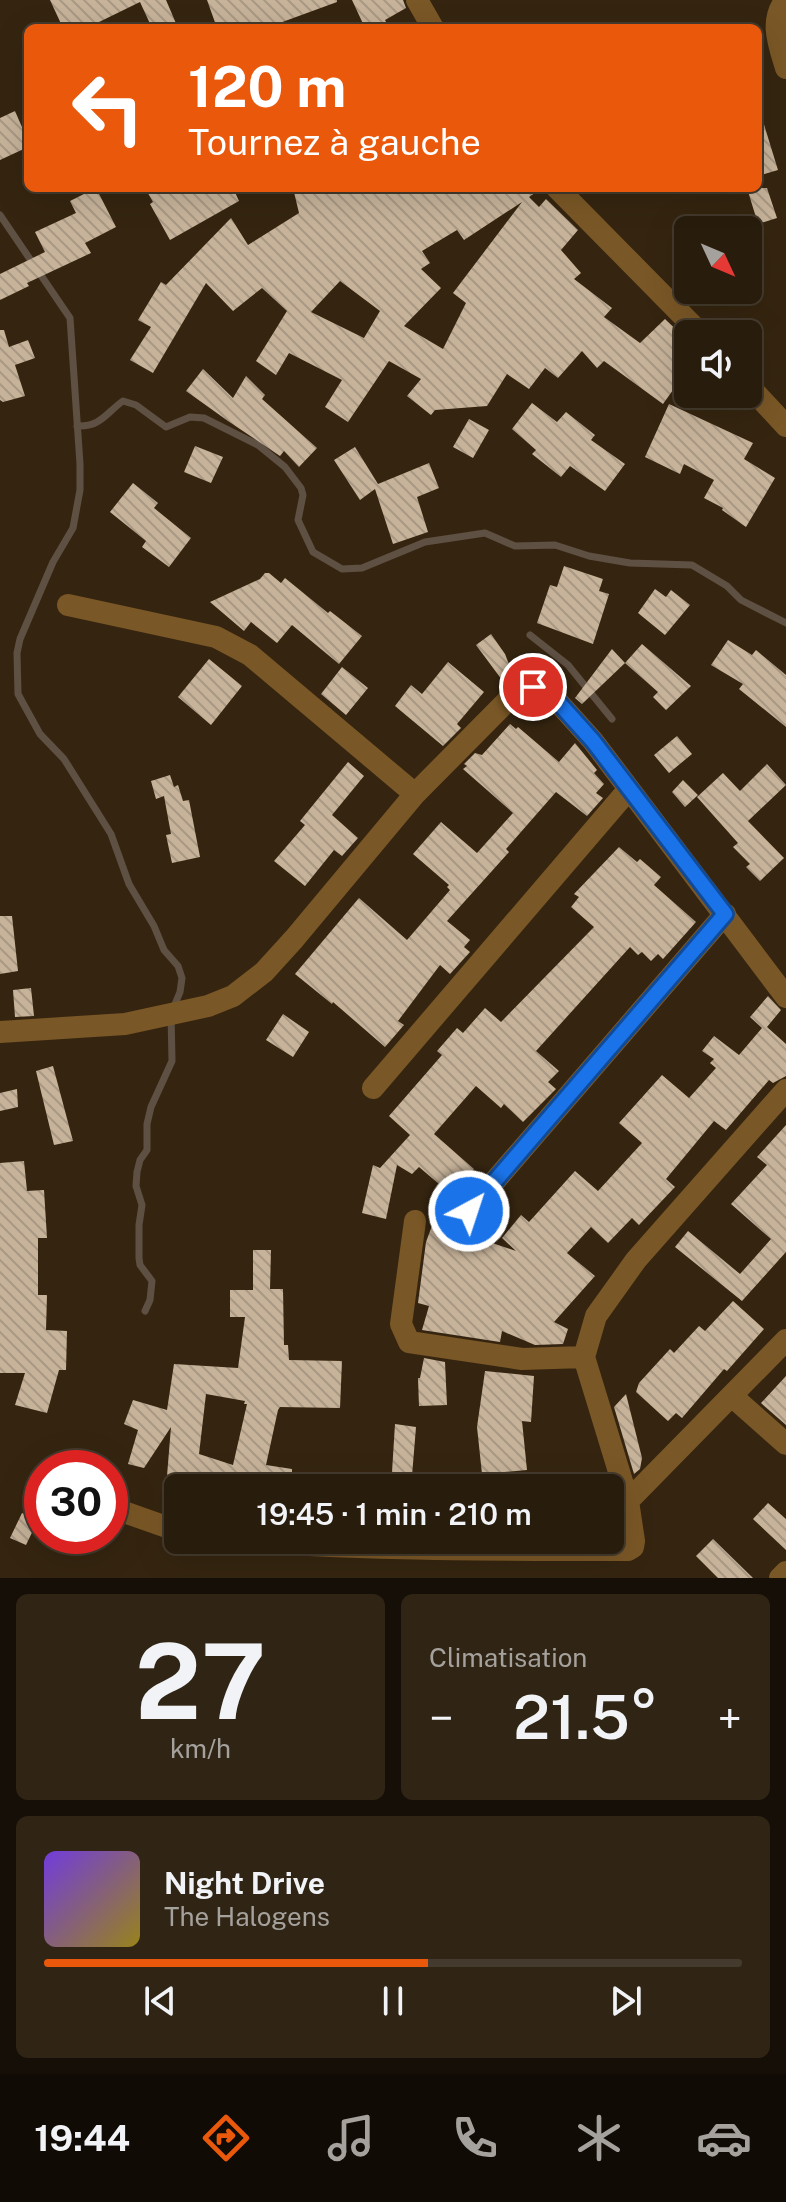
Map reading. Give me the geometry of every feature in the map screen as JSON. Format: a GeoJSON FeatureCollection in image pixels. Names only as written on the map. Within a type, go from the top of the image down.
{"type":"FeatureCollection","features":[{"type":"Feature","properties":{"kind":"street"},"geometry":{"type":"LineString","coordinates":[[417,0],[431,24]]}},
{"type":"Feature","properties":{"kind":"street"},"geometry":{"type":"LineString","coordinates":[[786,0],[779,9],[775,24],[786,68]]}},
{"type":"Feature","properties":{"kind":"street"},"geometry":{"type":"LineString","coordinates":[[561,192],[687,320]]}},
{"type":"Feature","properties":{"kind":"street"},"geometry":{"type":"LineString","coordinates":[[762,400],[786,426]]}},
{"type":"Feature","properties":{"kind":"street"},"geometry":{"type":"LineString","coordinates":[[68,605],[216,637],[250,655],[415,794]]}},
{"type":"Feature","properties":{"kind":"street"},"geometry":{"type":"LineString","coordinates":[[0,1032],[125,1024],[208,1006],[233,996],[264,972],[294,939],[415,794],[518,690],[533,687],[549,692],[593,741],[786,997]]}},
{"type":"Feature","properties":{"kind":"street"},"geometry":{"type":"LineString","coordinates":[[373,1088],[629,789]]}},
{"type":"Feature","properties":{"kind":"street"},"geometry":{"type":"LineString","coordinates":[[469,1211],[725,914]]}},
{"type":"Feature","properties":{"kind":"street"},"geometry":{"type":"LineString","coordinates":[[624,1550],[633,1547],[634,1541],[628,1501],[584,1357],[596,1316],[636,1260],[786,1090]]}},
{"type":"Feature","properties":{"kind":"street"},"geometry":{"type":"LineString","coordinates":[[415,1221],[401,1324],[409,1342],[522,1359],[584,1357]]}},
{"type":"Feature","properties":{"kind":"street"},"geometry":{"type":"LineString","coordinates":[[628,1501],[786,1340]]}},
{"type":"Feature","properties":{"kind":"street"},"geometry":{"type":"LineString","coordinates":[[733,1397],[786,1444]]}},
{"type":"Feature","properties":{"kind":"street"},"geometry":{"type":"LineString","coordinates":[[128,1513],[164,1526]]}},
{"type":"Feature","properties":{"kind":"street"},"geometry":{"type":"LineString","coordinates":[[780,1578],[786,1572]]}},
{"type":"Feature","properties":{"kind":"building"},"geometry":{"type":"Polygon","coordinates":[[[50,0],[166,0],[176,24],[150,24],[140,2],[94,24],[61,24],[50,0]]]}},
{"type":"Feature","properties":{"kind":"building"},"geometry":{"type":"Polygon","coordinates":[[[207,0],[337,0],[277,24],[216,24],[207,0]]]}},
{"type":"Feature","properties":{"kind":"building"},"geometry":{"type":"Polygon","coordinates":[[[352,0],[403,0],[406,8],[385,20],[387,24],[363,24],[352,0]]]}},
{"type":"Feature","properties":{"kind":"building"},"geometry":{"type":"Polygon","coordinates":[[[15,111],[24,132],[24,149],[0,160],[0,118],[15,111]]]}},
{"type":"Feature","properties":{"kind":"building"},"geometry":{"type":"Polygon","coordinates":[[[762,118],[778,170],[762,175],[762,118]]]}},
{"type":"Feature","properties":{"kind":"building"},"geometry":{"type":"Polygon","coordinates":[[[762,188],[767,188],[777,218],[762,223],[762,216],[756,216],[748,192],[762,192],[762,188]]]}},
{"type":"Feature","properties":{"kind":"building"},"geometry":{"type":"Polygon","coordinates":[[[88,192],[98,192],[116,227],[85,243],[91,253],[27,283],[29,286],[0,300],[0,274],[45,252],[35,232],[76,213],[70,201],[88,192]]]}},
{"type":"Feature","properties":{"kind":"building"},"geometry":{"type":"Polygon","coordinates":[[[147,192],[235,192],[239,201],[170,240],[150,204],[153,202],[147,192]]]}},
{"type":"Feature","properties":{"kind":"building"},"geometry":{"type":"Polygon","coordinates":[[[294,192],[536,192],[529,197],[539,207],[546,199],[578,230],[561,250],[581,273],[574,279],[612,308],[604,317],[640,343],[665,319],[674,328],[674,389],[663,404],[604,361],[597,368],[582,351],[558,378],[545,368],[529,389],[507,374],[487,406],[435,410],[431,415],[407,396],[421,379],[389,361],[348,422],[325,407],[342,380],[289,353],[276,375],[256,361],[287,311],[262,288],[233,311],[206,283],[153,373],[130,360],[151,327],[138,320],[161,282],[166,285],[231,218],[248,245],[299,213],[294,192]],[[522,202],[464,240],[457,230],[422,251],[430,263],[421,269],[441,288],[404,326],[443,349],[466,303],[453,293],[522,202]],[[340,281],[311,312],[364,338],[380,311],[340,281]]]}},
{"type":"Feature","properties":{"kind":"building"},"geometry":{"type":"Polygon","coordinates":[[[0,330],[4,330],[9,347],[28,340],[35,358],[15,365],[25,396],[3,402],[0,400],[0,330]]]}},
{"type":"Feature","properties":{"kind":"building"},"geometry":{"type":"Polygon","coordinates":[[[203,369],[233,398],[246,376],[265,395],[262,399],[317,448],[299,467],[284,451],[280,456],[228,421],[186,391],[203,369]]]}},
{"type":"Feature","properties":{"kind":"building"},"geometry":{"type":"Polygon","coordinates":[[[532,403],[557,422],[566,412],[595,435],[591,440],[625,464],[605,491],[570,466],[561,477],[532,454],[536,450],[512,429],[532,403]]]}},
{"type":"Feature","properties":{"kind":"building"},"geometry":{"type":"Polygon","coordinates":[[[669,404],[753,443],[744,459],[775,478],[746,527],[723,508],[704,498],[714,480],[684,464],[680,474],[645,457],[669,404]]]}},
{"type":"Feature","properties":{"kind":"building"},"geometry":{"type":"Polygon","coordinates":[[[469,419],[489,430],[473,458],[453,447],[469,419]]]}},
{"type":"Feature","properties":{"kind":"building"},"geometry":{"type":"Polygon","coordinates":[[[195,446],[223,457],[211,483],[184,472],[195,446]]]}},
{"type":"Feature","properties":{"kind":"building"},"geometry":{"type":"Polygon","coordinates":[[[355,447],[378,484],[429,463],[439,488],[417,497],[428,532],[393,544],[375,489],[360,500],[334,460],[355,447]]]}},
{"type":"Feature","properties":{"kind":"building"},"geometry":{"type":"Polygon","coordinates":[[[133,483],[158,503],[154,508],[191,538],[169,567],[142,547],[146,541],[110,512],[133,483]]]}},
{"type":"Feature","properties":{"kind":"building"},"geometry":{"type":"Polygon","coordinates":[[[564,566],[603,579],[599,591],[609,594],[593,644],[537,623],[550,585],[557,587],[564,566]]]}},
{"type":"Feature","properties":{"kind":"building"},"geometry":{"type":"Polygon","coordinates":[[[265,573],[281,583],[285,578],[362,636],[339,664],[292,625],[277,643],[251,622],[244,631],[210,602],[260,579],[265,573]]]}},
{"type":"Feature","properties":{"kind":"building"},"geometry":{"type":"Polygon","coordinates":[[[655,589],[666,597],[671,590],[690,605],[665,635],[638,613],[655,589]]]}},
{"type":"Feature","properties":{"kind":"building"},"geometry":{"type":"Polygon","coordinates":[[[491,634],[505,654],[514,677],[505,684],[476,645],[491,634]]]}},
{"type":"Feature","properties":{"kind":"building"},"geometry":{"type":"Polygon","coordinates":[[[728,640],[752,655],[756,650],[786,675],[786,727],[739,689],[743,684],[711,665],[728,640]]]}},
{"type":"Feature","properties":{"kind":"building"},"geometry":{"type":"Polygon","coordinates":[[[642,644],[691,686],[666,710],[653,697],[658,692],[625,663],[642,644]]]}},
{"type":"Feature","properties":{"kind":"building"},"geometry":{"type":"Polygon","coordinates":[[[612,649],[625,663],[582,704],[575,698],[612,649]]]}},
{"type":"Feature","properties":{"kind":"building"},"geometry":{"type":"Polygon","coordinates":[[[209,659],[242,686],[211,725],[178,697],[209,659]]]}},
{"type":"Feature","properties":{"kind":"building"},"geometry":{"type":"Polygon","coordinates":[[[448,662],[484,692],[457,724],[461,728],[443,746],[395,706],[411,685],[422,694],[448,662]]]}},
{"type":"Feature","properties":{"kind":"building"},"geometry":{"type":"Polygon","coordinates":[[[342,667],[368,688],[346,715],[321,694],[342,667]]]}},
{"type":"Feature","properties":{"kind":"building"},"geometry":{"type":"Polygon","coordinates":[[[510,724],[516,729],[518,727],[559,762],[575,743],[597,770],[594,773],[604,784],[596,793],[603,798],[587,816],[556,792],[506,849],[509,852],[447,921],[470,940],[464,947],[470,952],[450,974],[440,965],[398,1021],[404,1025],[385,1047],[295,974],[359,898],[407,940],[450,890],[449,885],[413,854],[441,822],[477,853],[513,813],[463,769],[475,753],[482,755],[510,724]]]}},
{"type":"Feature","properties":{"kind":"building"},"geometry":{"type":"Polygon","coordinates":[[[677,736],[692,754],[669,773],[654,755],[677,736]]]}},
{"type":"Feature","properties":{"kind":"building"},"geometry":{"type":"Polygon","coordinates":[[[348,762],[364,776],[332,815],[358,838],[342,856],[334,850],[305,886],[274,861],[305,825],[300,821],[348,762]]]}},
{"type":"Feature","properties":{"kind":"building"},"geometry":{"type":"Polygon","coordinates":[[[767,764],[786,785],[748,821],[784,858],[760,881],[746,867],[750,864],[733,847],[738,843],[697,797],[723,773],[740,791],[767,764]]]}},
{"type":"Feature","properties":{"kind":"building"},"geometry":{"type":"Polygon","coordinates":[[[170,775],[174,787],[178,785],[183,801],[189,800],[200,857],[172,863],[166,835],[171,834],[164,796],[156,799],[151,781],[170,775]]]}},
{"type":"Feature","properties":{"kind":"building"},"geometry":{"type":"Polygon","coordinates":[[[683,780],[698,795],[685,807],[672,792],[683,780]]]}},
{"type":"Feature","properties":{"kind":"building"},"geometry":{"type":"Polygon","coordinates":[[[619,847],[637,862],[640,859],[661,877],[654,885],[696,922],[663,959],[658,954],[651,961],[642,952],[638,955],[630,947],[536,1051],[559,1071],[548,1082],[556,1089],[523,1122],[504,1104],[501,1108],[476,1086],[434,1134],[474,1169],[452,1195],[419,1167],[412,1174],[397,1165],[386,1219],[362,1213],[373,1165],[380,1168],[410,1135],[389,1116],[442,1055],[437,1051],[457,1028],[463,1033],[485,1008],[501,1022],[594,927],[571,907],[579,897],[574,894],[619,847]]]}},
{"type":"Feature","properties":{"kind":"building"},"geometry":{"type":"Polygon","coordinates":[[[0,916],[12,916],[18,971],[0,974],[0,916]]]}},
{"type":"Feature","properties":{"kind":"building"},"geometry":{"type":"Polygon","coordinates":[[[31,988],[34,1016],[15,1017],[13,990],[31,988]]]}},
{"type":"Feature","properties":{"kind":"building"},"geometry":{"type":"Polygon","coordinates":[[[768,996],[781,1010],[767,1027],[786,1044],[786,1076],[773,1083],[769,1080],[726,1130],[714,1121],[666,1179],[675,1187],[639,1225],[632,1218],[608,1243],[591,1227],[567,1253],[595,1276],[554,1322],[568,1329],[563,1344],[535,1345],[502,1331],[500,1342],[422,1330],[429,1306],[418,1303],[426,1242],[433,1223],[516,1251],[502,1238],[521,1215],[529,1222],[575,1171],[598,1191],[642,1143],[619,1123],[662,1075],[689,1098],[716,1068],[710,1063],[714,1059],[702,1051],[714,1036],[739,1055],[762,1028],[750,1017],[768,996]]]}},
{"type":"Feature","properties":{"kind":"building"},"geometry":{"type":"Polygon","coordinates":[[[283,1014],[309,1032],[293,1057],[266,1040],[283,1014]]]}},
{"type":"Feature","properties":{"kind":"building"},"geometry":{"type":"Polygon","coordinates":[[[53,1066],[73,1141],[54,1145],[36,1071],[53,1066]]]}},
{"type":"Feature","properties":{"kind":"building"},"geometry":{"type":"Polygon","coordinates":[[[17,1089],[18,1107],[0,1111],[0,1093],[17,1089]]]}},
{"type":"Feature","properties":{"kind":"building"},"geometry":{"type":"Polygon","coordinates":[[[786,1125],[786,1252],[742,1301],[675,1247],[688,1231],[740,1274],[771,1239],[731,1204],[767,1165],[757,1157],[786,1125]]]}},
{"type":"Feature","properties":{"kind":"building"},"geometry":{"type":"Polygon","coordinates":[[[24,1161],[27,1191],[44,1190],[47,1238],[38,1238],[38,1295],[47,1295],[46,1330],[67,1331],[66,1370],[59,1370],[47,1413],[15,1405],[25,1373],[0,1373],[0,1163],[24,1161]]]}},
{"type":"Feature","properties":{"kind":"building"},"geometry":{"type":"Polygon","coordinates":[[[253,1250],[271,1250],[270,1289],[283,1289],[284,1345],[288,1345],[289,1360],[342,1361],[340,1408],[280,1407],[266,1465],[292,1469],[292,1474],[167,1474],[171,1427],[144,1468],[128,1464],[138,1430],[124,1424],[133,1400],[167,1410],[174,1364],[238,1368],[245,1317],[230,1317],[230,1290],[253,1290],[253,1250]],[[206,1394],[199,1454],[233,1465],[247,1404],[244,1404],[245,1401],[206,1394]]]}},
{"type":"Feature","properties":{"kind":"building"},"geometry":{"type":"Polygon","coordinates":[[[733,1301],[764,1329],[682,1418],[676,1413],[668,1421],[636,1392],[639,1383],[670,1349],[674,1353],[699,1326],[705,1331],[733,1301]]]}},
{"type":"Feature","properties":{"kind":"building"},"geometry":{"type":"Polygon","coordinates":[[[424,1358],[445,1362],[447,1405],[419,1406],[418,1378],[424,1358]]]}},
{"type":"Feature","properties":{"kind":"building"},"geometry":{"type":"Polygon","coordinates":[[[485,1371],[534,1376],[531,1422],[522,1421],[527,1470],[482,1474],[477,1427],[485,1371]]]}},
{"type":"Feature","properties":{"kind":"building"},"geometry":{"type":"Polygon","coordinates":[[[786,1376],[786,1425],[761,1403],[786,1376]]]}},
{"type":"Feature","properties":{"kind":"building"},"geometry":{"type":"Polygon","coordinates":[[[626,1394],[642,1458],[640,1469],[634,1474],[614,1407],[626,1394]]]}},
{"type":"Feature","properties":{"kind":"building"},"geometry":{"type":"Polygon","coordinates":[[[395,1424],[416,1427],[412,1474],[392,1474],[395,1424]]]}},
{"type":"Feature","properties":{"kind":"building"},"geometry":{"type":"Polygon","coordinates":[[[768,1503],[786,1519],[786,1550],[753,1519],[768,1503]]]}},
{"type":"Feature","properties":{"kind":"building"},"geometry":{"type":"Polygon","coordinates":[[[22,1513],[24,1514],[24,1544],[10,1538],[22,1513]]]}},
{"type":"Feature","properties":{"kind":"building"},"geometry":{"type":"Polygon","coordinates":[[[713,1539],[753,1578],[718,1578],[696,1556],[713,1539]]]}},
{"type":"Feature","properties":{"kind":"waterway"},"geometry":{"type":"LineString","coordinates":[[0,215],[70,318],[80,464],[80,490],[73,528],[53,562],[20,639],[17,653],[18,694],[40,734],[64,759],[111,834],[129,884],[154,926],[164,950],[178,966],[182,978],[171,1014],[172,1061],[151,1107],[147,1124],[147,1150],[137,1172],[136,1186],[142,1205],[139,1258],[140,1265],[152,1281],[145,1311]]}},
{"type":"Feature","properties":{"kind":"waterway"},"geometry":{"type":"LineString","coordinates":[[77,426],[98,422],[123,401],[136,405],[166,427],[190,417],[204,418],[258,445],[285,467],[301,488],[303,495],[298,520],[313,552],[342,569],[362,568],[425,542],[485,533],[515,546],[555,545],[589,556],[630,563],[692,565],[727,586],[741,600],[786,623]]}},
{"type":"Feature","properties":{"kind":"waterway"},"geometry":{"type":"LineString","coordinates":[[530,635],[568,665],[612,719]]}},
{"type":"Feature","properties":{"kind":"route"},"geometry":{"type":"LineString","coordinates":[[469,1211],[725,914],[593,741],[549,692],[533,687]]}}]}
